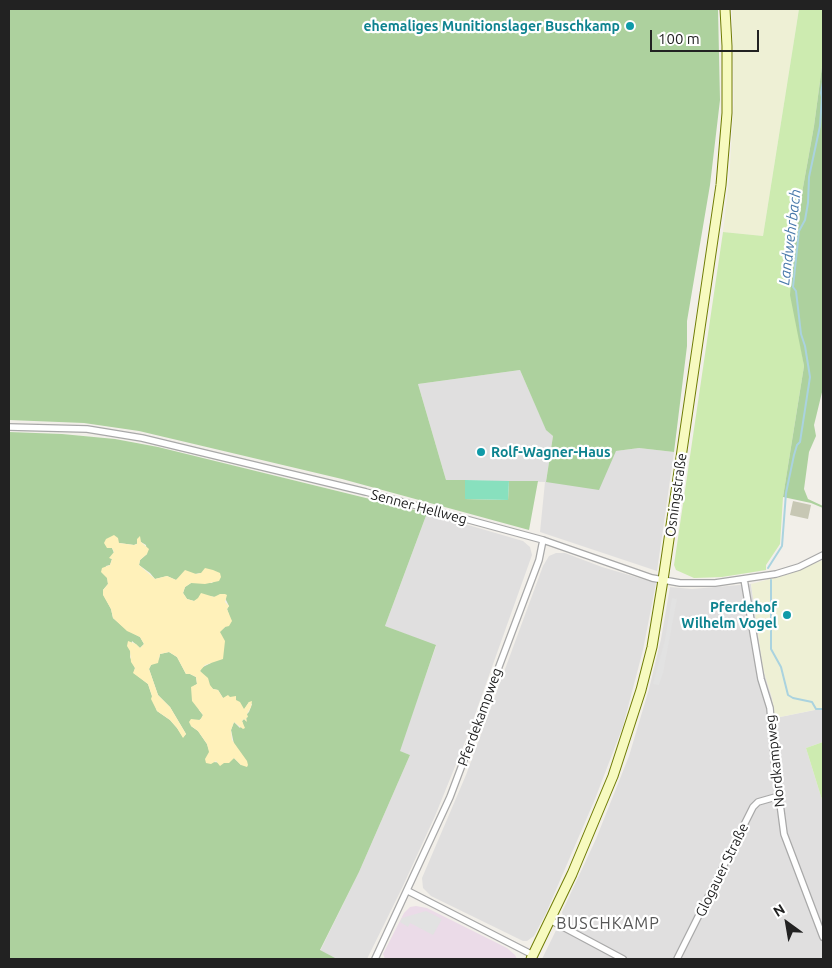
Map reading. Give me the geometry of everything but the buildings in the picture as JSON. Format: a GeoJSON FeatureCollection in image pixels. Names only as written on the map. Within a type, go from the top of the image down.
{"type":"FeatureCollection","features":[{"type":"Feature","properties":{"kind":"main road","name":"Osningstraße"},"geometry":{"type":"LineString","coordinates":[[532,957],[588,837],[624,745],[648,664],[663,580],[721,185],[727,113],[725,9]]}},
{"type":"Feature","properties":{"kind":"street","name":"Senner Hellweg"},"geometry":{"type":"LineString","coordinates":[[9,426],[87,429],[142,438],[366,492],[544,540],[652,578],[663,580],[690,584],[744,579],[788,571],[823,555]]}},
{"type":"Feature","properties":{"kind":"street","name":"Pferdekampweg"},"geometry":{"type":"LineString","coordinates":[[375,959],[442,816],[465,759],[539,560],[544,540]]}},
{"type":"Feature","properties":{"kind":"street","name":"Nordkampweg"},"geometry":{"type":"LineString","coordinates":[[744,579],[761,679],[770,708],[779,796],[787,845],[823,937]]}},
{"type":"Feature","properties":{"kind":"street","name":"Glogauer Straße"},"geometry":{"type":"LineString","coordinates":[[677,959],[753,807],[758,802],[779,796]]}},
{"type":"Feature","properties":{"kind":"street"},"geometry":{"type":"LineString","coordinates":[[408,891],[532,957]]}},
{"type":"Feature","properties":{"kind":"street"},"geometry":{"type":"LineString","coordinates":[[550,920],[623,959]]}},
{"type":"Feature","properties":{"kind":"shaded area"},"geometry":{"type":"Polygon","coordinates":[[[732,9],[799,9],[763,236],[723,232],[729,181],[734,102],[732,9]]]}},
{"type":"Feature","properties":{"kind":"shaded area"},"geometry":{"type":"Polygon","coordinates":[[[520,370],[546,429],[553,436],[546,482],[616,451],[639,448],[674,452],[657,571],[540,532],[545,482],[446,480],[418,384],[520,370]]]}},
{"type":"Feature","properties":{"kind":"shaded area"},"geometry":{"type":"Polygon","coordinates":[[[793,501],[811,505],[808,519],[790,515],[793,501]]]}},
{"type":"Feature","properties":{"kind":"shaded area"},"geometry":{"type":"Polygon","coordinates":[[[427,513],[523,541],[530,547],[532,555],[467,737],[435,816],[402,888],[367,959],[337,959],[320,951],[359,872],[410,755],[399,751],[436,646],[385,626],[427,513]]]}},
{"type":"Feature","properties":{"kind":"shaded area"},"geometry":{"type":"Polygon","coordinates":[[[556,553],[565,553],[602,567],[656,583],[643,650],[623,726],[595,799],[546,913],[534,936],[527,941],[523,941],[431,896],[423,888],[422,878],[466,775],[543,566],[549,556],[556,553]]]}},
{"type":"Feature","properties":{"kind":"shaded area"},"geometry":{"type":"Polygon","coordinates":[[[823,560],[823,710],[775,718],[772,698],[763,669],[751,584],[789,574],[823,560]]]}},
{"type":"Feature","properties":{"kind":"shaded area"},"geometry":{"type":"Polygon","coordinates":[[[751,584],[763,669],[772,698],[775,718],[823,710],[823,742],[806,748],[823,803],[823,959],[542,959],[563,916],[562,912],[596,839],[629,756],[649,689],[661,639],[670,587],[692,589],[751,584]]]}},
{"type":"Feature","properties":{"kind":"shaded area"},"geometry":{"type":"Polygon","coordinates":[[[672,598],[677,599],[663,673],[659,685],[653,684],[665,640],[672,598]]]}},
{"type":"Feature","properties":{"kind":"shaded area"},"geometry":{"type":"Polygon","coordinates":[[[410,907],[427,908],[507,948],[517,959],[385,959],[383,954],[404,913],[410,907]]]}},
{"type":"Feature","properties":{"kind":"shaded area"},"geometry":{"type":"Polygon","coordinates":[[[426,911],[442,919],[433,935],[410,923],[408,927],[400,922],[402,918],[426,911]]]}},
{"type":"Feature","properties":{"kind":"green space"},"geometry":{"type":"Polygon","coordinates":[[[9,9],[718,9],[720,100],[710,185],[687,321],[687,346],[674,452],[639,448],[616,451],[599,490],[546,482],[553,436],[546,430],[520,370],[418,384],[446,480],[465,480],[465,499],[508,500],[509,481],[538,481],[529,530],[342,479],[139,431],[84,423],[9,420],[9,9]]]}},
{"type":"Feature","properties":{"kind":"green space"},"geometry":{"type":"Polygon","coordinates":[[[799,9],[823,9],[823,59],[814,126],[795,232],[791,287],[804,366],[783,497],[780,544],[766,565],[766,570],[722,577],[694,578],[676,570],[674,565],[723,232],[763,236],[799,9]]]}},
{"type":"Feature","properties":{"kind":"green space"},"geometry":{"type":"Polygon","coordinates":[[[823,59],[823,388],[814,425],[816,436],[809,452],[804,489],[808,499],[823,506],[823,508],[811,503],[783,497],[804,366],[790,295],[795,232],[814,126],[823,59]]]}},
{"type":"Feature","properties":{"kind":"green space"},"geometry":{"type":"Polygon","coordinates":[[[9,432],[115,439],[158,447],[427,513],[385,626],[436,645],[400,751],[410,755],[359,872],[320,950],[337,959],[9,959],[9,432]],[[141,542],[134,545],[119,543],[112,548],[114,553],[110,558],[112,559],[110,565],[106,566],[108,584],[103,590],[113,618],[127,630],[140,637],[144,644],[140,648],[132,641],[130,657],[135,668],[134,673],[148,684],[157,711],[170,720],[183,737],[186,734],[170,707],[158,695],[149,669],[159,659],[160,654],[169,652],[177,657],[186,674],[196,677],[197,684],[194,686],[199,710],[203,715],[202,718],[191,726],[198,731],[207,744],[213,762],[224,763],[234,758],[241,765],[244,759],[234,744],[231,730],[234,722],[240,728],[243,724],[242,721],[244,719],[246,721],[252,704],[249,702],[244,710],[242,707],[223,698],[218,690],[213,689],[209,685],[200,671],[201,668],[211,663],[220,636],[219,632],[225,627],[229,615],[227,609],[229,606],[225,598],[207,596],[194,601],[187,599],[183,593],[185,587],[191,583],[213,583],[201,573],[182,576],[176,580],[167,576],[155,579],[139,565],[140,560],[147,554],[146,545],[141,542]]]}},
{"type":"Feature","properties":{"kind":"green space"},"geometry":{"type":"Polygon","coordinates":[[[465,480],[509,481],[508,500],[465,499],[465,480]]]}},
{"type":"Feature","properties":{"kind":"green space"},"geometry":{"type":"Polygon","coordinates":[[[823,742],[823,803],[806,748],[823,742]]]}},
{"type":"Feature","properties":{"kind":"sand"},"geometry":{"type":"Polygon","coordinates":[[[114,535],[118,538],[119,543],[134,545],[137,544],[137,539],[140,536],[141,542],[149,549],[147,554],[140,560],[139,565],[155,579],[167,576],[176,580],[185,570],[196,574],[201,573],[205,568],[220,573],[219,581],[205,584],[191,583],[185,587],[183,593],[187,599],[194,601],[201,593],[214,597],[220,594],[227,595],[225,602],[229,606],[227,609],[232,621],[229,626],[220,632],[225,641],[223,659],[205,665],[200,671],[208,678],[213,689],[218,690],[223,698],[228,695],[230,697],[236,696],[236,700],[240,702],[244,709],[252,701],[247,714],[248,717],[246,718],[247,722],[244,719],[242,721],[245,728],[243,729],[234,722],[231,730],[232,740],[247,761],[247,767],[241,765],[234,758],[229,763],[224,763],[220,766],[216,761],[211,764],[206,763],[205,759],[209,752],[207,744],[189,722],[191,719],[200,720],[203,715],[192,701],[191,687],[197,684],[196,677],[186,674],[177,657],[169,652],[160,654],[158,663],[151,665],[149,669],[158,695],[170,707],[186,734],[183,738],[170,720],[157,711],[151,699],[152,696],[148,684],[133,673],[135,668],[131,662],[130,651],[127,646],[128,641],[140,648],[144,644],[140,637],[127,631],[113,618],[111,609],[103,595],[103,590],[108,584],[107,578],[101,572],[102,568],[110,565],[112,559],[109,558],[114,552],[112,548],[107,548],[104,543],[106,539],[114,535]]]}},
{"type":"Feature","properties":{"kind":"waterway","name":"Landwehrbach"},"geometry":{"type":"LineString","coordinates":[[768,568],[782,546],[786,493],[794,455],[800,442],[810,377],[801,334],[796,291],[793,287],[799,231],[805,220],[809,177],[820,126],[823,82]]}},
{"type":"Feature","properties":{"kind":"waterway","name":"Landwehrbach"},"geometry":{"type":"LineString","coordinates":[[771,580],[771,649],[781,667],[788,695],[812,702],[816,709],[823,709]]}},
{"type":"Feature","properties":{"kind":"place","name":"ehemaliges Munitionslager Buschkamp"},"geometry":{"type":"Point","coordinates":[630,26]}},
{"type":"Feature","properties":{"kind":"place","name":"Rolf-Wagner-Haus"},"geometry":{"type":"Point","coordinates":[481,452]}},
{"type":"Feature","properties":{"kind":"place","name":"Pferdehof Wilhelm Vogel"},"geometry":{"type":"Point","coordinates":[787,615]}},
{"type":"Feature","properties":{"kind":"district","name":"BUSCHKAMP"},"geometry":{"type":"Point","coordinates":[608,924]}}]}
